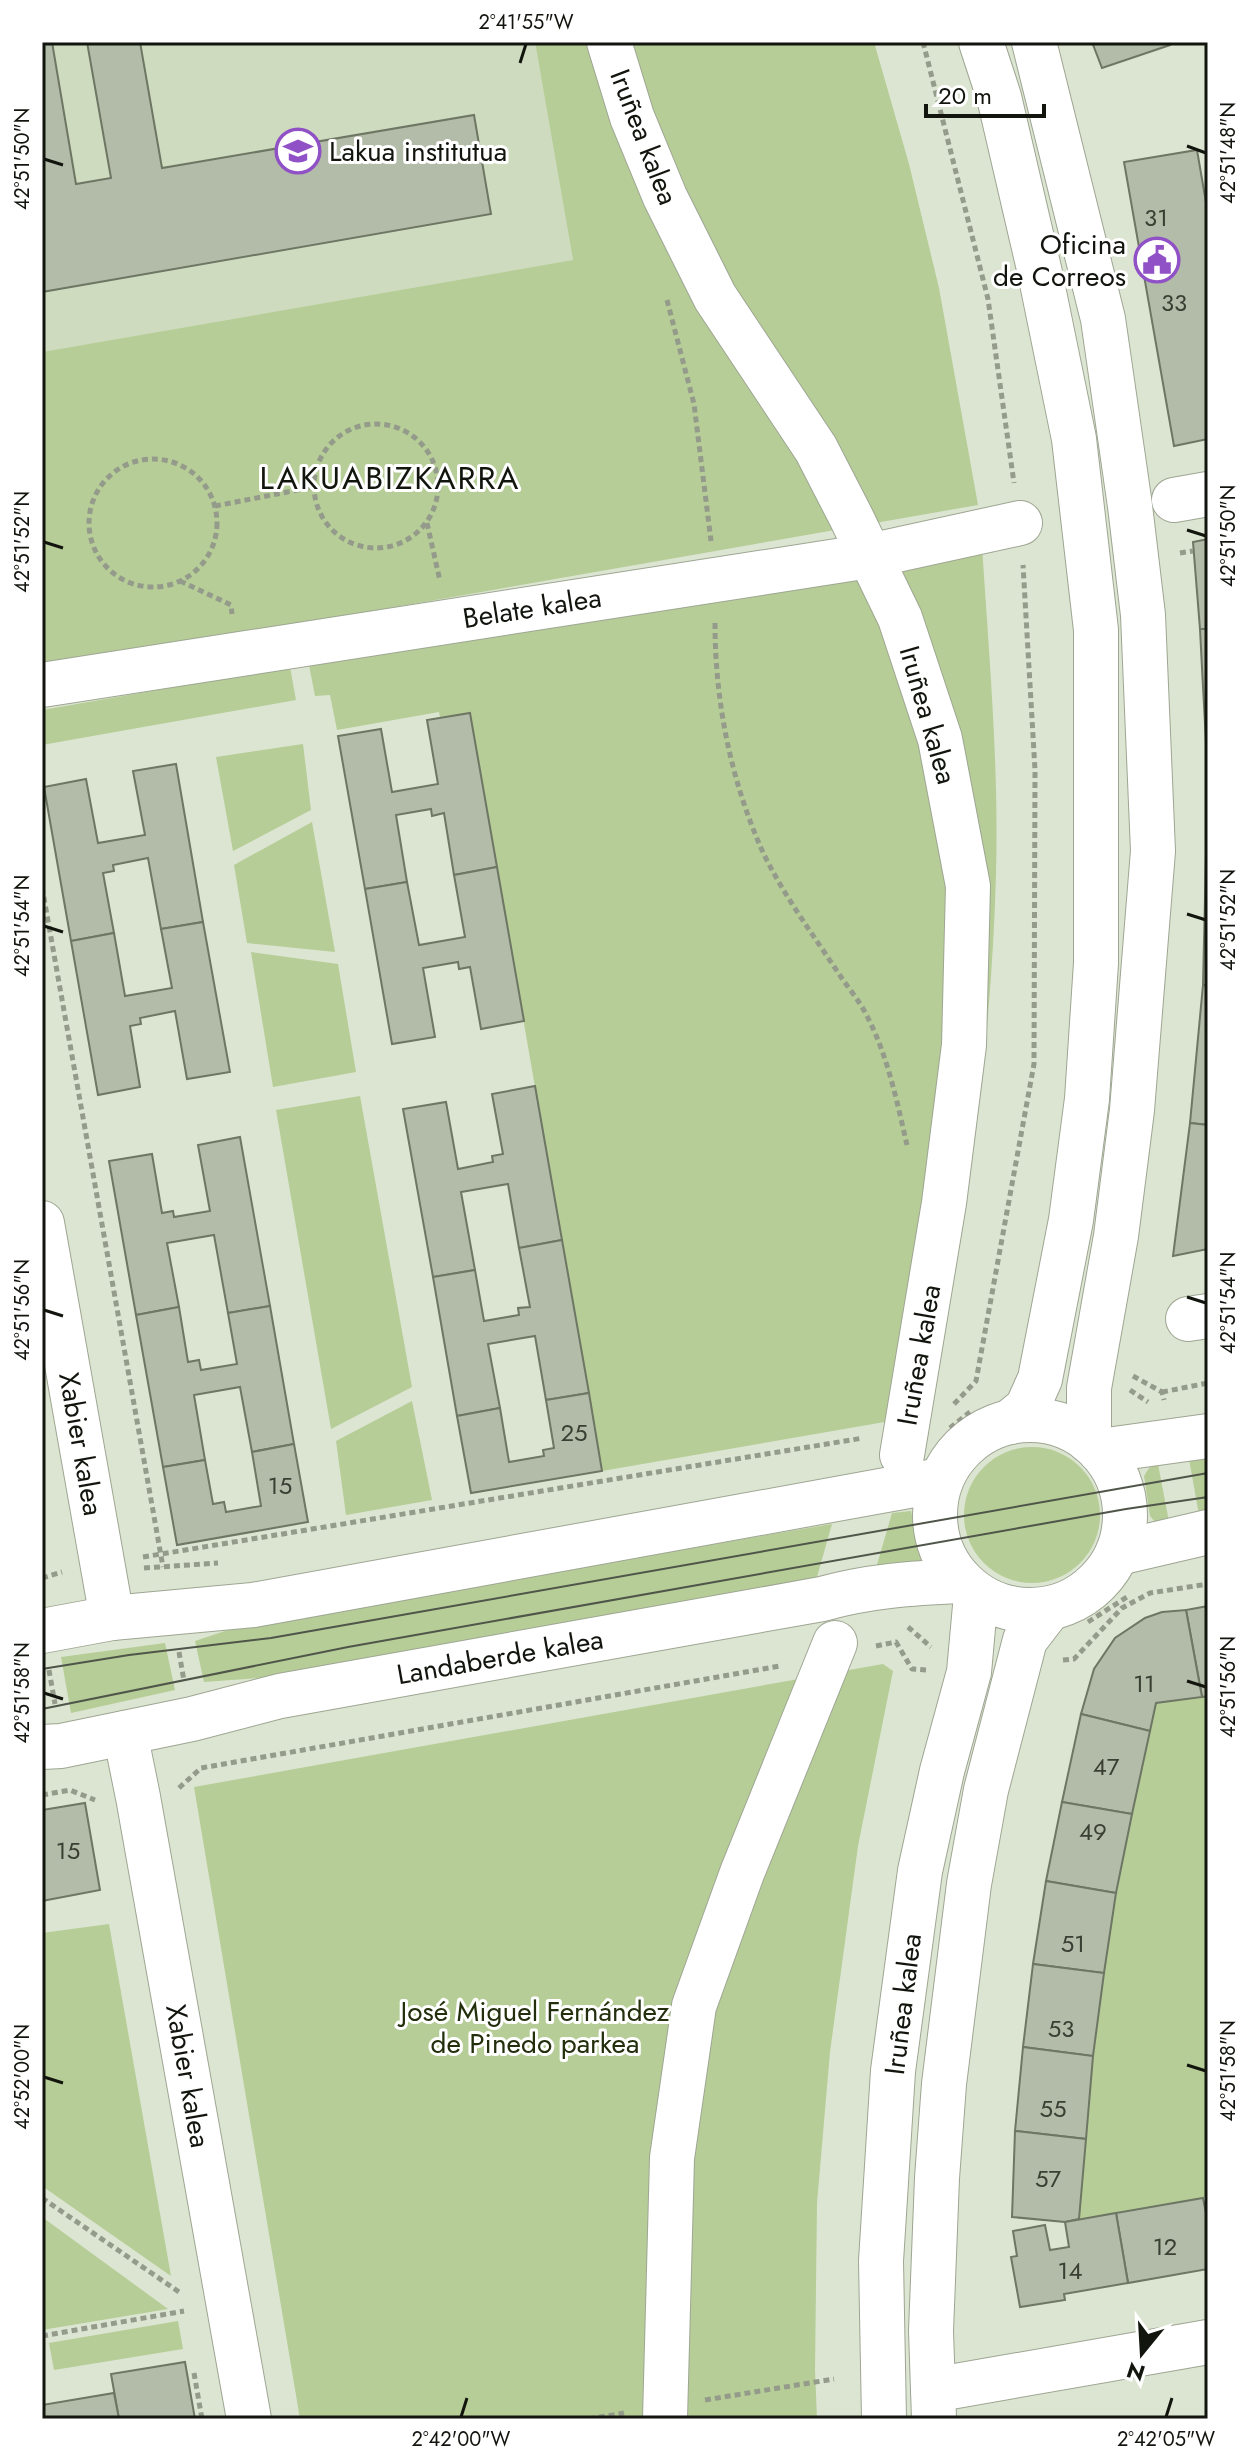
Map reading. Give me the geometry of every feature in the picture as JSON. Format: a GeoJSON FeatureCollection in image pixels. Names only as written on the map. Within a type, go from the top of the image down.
{"type":"FeatureCollection","features":[{"type":"Feature","properties":{"kind":"street","name":"Iruñea kalea"},"geometry":{"type":"LineString","coordinates":[[609,42],[632,117],[665,197],[709,285],[816,449],[900,618],[940,739],[968,886],[964,1045],[944,1203],[891,1441]]}},
{"type":"Feature","properties":{"kind":"street"},"geometry":{"type":"LineString","coordinates":[[981,42],[999,97],[1037,259],[1074,439],[1096,630],[1096,963],[1087,1099],[1071,1220],[1040,1379],[1027,1408],[1010,1422]]}},
{"type":"Feature","properties":{"kind":"street"},"geometry":{"type":"LineString","coordinates":[[1034,42],[1103,319],[1143,615],[1150,772],[1153,851],[1132,1110],[1116,1236],[1089,1388],[1095,1446]]}},
{"type":"Feature","properties":{"kind":"street","name":"Belate kalea"},"geometry":{"type":"LineString","coordinates":[[42,685],[869,556],[1020,523]]}},
{"type":"Feature","properties":{"kind":"street","name":"Xabier kalea"},"geometry":{"type":"LineString","coordinates":[[42,1223],[112,1618]]}},
{"type":"Feature","properties":{"kind":"street"},"geometry":{"type":"LineString","coordinates":[[1127,1572],[1126,1509],[1122,1490],[1113,1469],[1095,1446],[1065,1427],[1038,1421],[1010,1422],[987,1430],[968,1443],[952,1460],[941,1480],[935,1501],[934,1522],[938,1544],[968,1588],[1010,1609],[1066,1617],[1077,1599],[1102,1579],[1127,1572],[1201,1534]]}},
{"type":"Feature","properties":{"kind":"street"},"geometry":{"type":"LineString","coordinates":[[1095,1446],[1191,1439]]}},
{"type":"Feature","properties":{"kind":"street"},"geometry":{"type":"LineString","coordinates":[[42,1631],[112,1618],[253,1605],[941,1480]]}},
{"type":"Feature","properties":{"kind":"street","name":"Landaberde kalea"},"geometry":{"type":"LineString","coordinates":[[42,1747],[192,1719],[280,1696],[822,1599],[854,1590],[908,1584],[968,1588]]}},
{"type":"Feature","properties":{"kind":"street","name":"Iruñea kalea"},"geometry":{"type":"LineString","coordinates":[[884,2419],[881,2261],[893,2071],[920,1871],[942,1771],[969,1672],[968,1588]]}},
{"type":"Feature","properties":{"kind":"street","name":"Iruñea kalea"},"geometry":{"type":"LineString","coordinates":[[933,2404],[931,2331],[939,2147],[969,1884],[986,1790],[1025,1640],[1066,1617]]}},
{"type":"Feature","properties":{"kind":"street"},"geometry":{"type":"LineString","coordinates":[[665,2413],[672,2158],[694,2006],[742,1873],[833,1649]]}},
{"type":"Feature","properties":{"kind":"street","name":"Xabier kalea"},"geometry":{"type":"LineString","coordinates":[[125,1733],[249,2419]]}},
{"type":"Feature","properties":{"kind":"street"},"geometry":{"type":"LineString","coordinates":[[933,2404],[1208,2342]]}},
{"type":"Feature","properties":{"kind":"path"},"geometry":{"type":"LineString","coordinates":[[160,1555],[891,1441],[924,1431],[976,1381],[1034,1064],[1035,770],[1020,523],[988,299],[923,42]]}},
{"type":"Feature","properties":{"kind":"path"},"geometry":{"type":"LineString","coordinates":[[664,290],[694,404],[716,580],[715,655],[721,714],[740,793],[762,850],[868,1017],[892,1084],[907,1149]]}},
{"type":"Feature","properties":{"kind":"path"},"geometry":{"type":"LineString","coordinates":[[376,423],[413,435],[427,450],[436,467],[439,487],[436,506],[427,523],[413,537],[395,546],[376,549],[357,546],[339,537],[325,523],[316,505],[313,487],[316,467],[325,450],[339,435],[376,423]]}},
{"type":"Feature","properties":{"kind":"path"},"geometry":{"type":"LineString","coordinates":[[158,460],[177,464],[194,473],[207,488],[215,506],[215,541],[207,558],[196,571],[180,581],[162,586],[142,586],[124,580],[108,568],[97,553],[90,534],[90,515],[95,496],[121,468],[139,461],[158,460]]}},
{"type":"Feature","properties":{"kind":"path"},"geometry":{"type":"LineString","coordinates":[[215,506],[313,487]]}},
{"type":"Feature","properties":{"kind":"path"},"geometry":{"type":"LineString","coordinates":[[427,523],[449,621]]}},
{"type":"Feature","properties":{"kind":"path"},"geometry":{"type":"LineString","coordinates":[[1180,553],[1193,551]]}},
{"type":"Feature","properties":{"kind":"path"},"geometry":{"type":"LineString","coordinates":[[180,581],[231,605],[239,654]]}},
{"type":"Feature","properties":{"kind":"path"},"geometry":{"type":"LineString","coordinates":[[42,887],[160,1555],[201,1768]]}},
{"type":"Feature","properties":{"kind":"path"},"geometry":{"type":"LineString","coordinates":[[1136,1376],[1162,1392],[1191,1439]]}},
{"type":"Feature","properties":{"kind":"path"},"geometry":{"type":"LineString","coordinates":[[1162,1392],[1208,1383]]}},
{"type":"Feature","properties":{"kind":"path"},"geometry":{"type":"LineString","coordinates":[[851,1498],[891,1441]]}},
{"type":"Feature","properties":{"kind":"path"},"geometry":{"type":"LineString","coordinates":[[1074,1659],[1122,1608],[1150,1593],[1207,1584],[1201,1534]]}},
{"type":"Feature","properties":{"kind":"path"},"geometry":{"type":"LineString","coordinates":[[1066,1617],[1127,1572]]}},
{"type":"Feature","properties":{"kind":"path"},"geometry":{"type":"LineString","coordinates":[[907,1627],[941,1656],[970,1649]]}},
{"type":"Feature","properties":{"kind":"path"},"geometry":{"type":"LineString","coordinates":[[42,1795],[70,1790],[101,1803],[138,1797],[179,1788],[201,1768],[833,1649],[896,1642],[912,1669]]}},
{"type":"Feature","properties":{"kind":"path"},"geometry":{"type":"LineString","coordinates":[[42,2198],[182,2294]]}},
{"type":"Feature","properties":{"kind":"path"},"geometry":{"type":"LineString","coordinates":[[42,2336],[184,2311]]}},
{"type":"Feature","properties":{"kind":"path"},"geometry":{"type":"LineString","coordinates":[[589,2419],[665,2413],[834,2379]]}},
{"type":"Feature","properties":{"kind":"shaded area","name":"Lakua institutua"},"geometry":{"type":"Polygon","coordinates":[[[42,42],[535,42],[573,260],[42,352],[42,42]]]}},
{"type":"Feature","properties":{"kind":"green space"},"geometry":{"type":"Polygon","coordinates":[[[535,42],[874,42],[909,164],[939,288],[978,505],[42,669],[42,352],[573,260],[535,42]]]}},
{"type":"Feature","properties":{"kind":"green space"},"geometry":{"type":"Polygon","coordinates":[[[982,546],[996,792],[993,942],[974,1146],[952,1281],[925,1415],[602,1471],[470,714],[440,718],[439,712],[337,730],[330,695],[315,696],[309,665],[982,546]]]}},
{"type":"Feature","properties":{"kind":"green space"},"geometry":{"type":"Polygon","coordinates":[[[290,667],[296,700],[42,745],[42,710],[290,667]]]}},
{"type":"Feature","properties":{"kind":"green space"},"geometry":{"type":"Polygon","coordinates":[[[303,744],[311,810],[233,851],[216,757],[303,744]]]}},
{"type":"Feature","properties":{"kind":"green space"},"geometry":{"type":"Polygon","coordinates":[[[312,822],[335,952],[247,943],[234,865],[312,822]]]}},
{"type":"Feature","properties":{"kind":"green space"},"geometry":{"type":"Polygon","coordinates":[[[251,952],[338,964],[356,1072],[273,1087],[251,952]]]}},
{"type":"Feature","properties":{"kind":"green space"},"geometry":{"type":"Polygon","coordinates":[[[360,1096],[412,1387],[331,1429],[276,1110],[360,1096]]]}},
{"type":"Feature","properties":{"kind":"green space"},"geometry":{"type":"Polygon","coordinates":[[[412,1401],[432,1500],[346,1515],[336,1441],[412,1401]]]}},
{"type":"Feature","properties":{"kind":"green space"},"geometry":{"type":"Polygon","coordinates":[[[1032,1447],[1058,1453],[1080,1467],[1094,1489],[1100,1515],[1094,1541],[1080,1563],[1058,1577],[1032,1583],[1006,1577],[984,1563],[970,1541],[964,1515],[970,1489],[984,1467],[1006,1453],[1032,1447]]]}},
{"type":"Feature","properties":{"kind":"green space"},"geometry":{"type":"Polygon","coordinates":[[[1208,1456],[1208,1514],[1199,1515],[1189,1459],[1208,1456]]]}},
{"type":"Feature","properties":{"kind":"green space"},"geometry":{"type":"Polygon","coordinates":[[[1158,1464],[1169,1522],[1156,1523],[1150,1516],[1144,1476],[1149,1468],[1158,1464]]]}},
{"type":"Feature","properties":{"kind":"green space"},"geometry":{"type":"Polygon","coordinates":[[[911,1511],[922,1557],[917,1567],[874,1575],[892,1513],[911,1511]]]}},
{"type":"Feature","properties":{"kind":"green space"},"geometry":{"type":"Polygon","coordinates":[[[832,1524],[815,1584],[273,1677],[204,1682],[195,1641],[252,1622],[832,1524]]]}},
{"type":"Feature","properties":{"kind":"green space"},"geometry":{"type":"Polygon","coordinates":[[[165,1643],[175,1690],[71,1713],[61,1657],[165,1643]]]}},
{"type":"Feature","properties":{"kind":"green space","name":"José Miguel Fernández de Pinedo parkea"},"geometry":{"type":"Polygon","coordinates":[[[883,1664],[893,1671],[858,1846],[830,2052],[817,2203],[817,2419],[300,2419],[194,1787],[883,1664]]]}},
{"type":"Feature","properties":{"kind":"green space"},"geometry":{"type":"Polygon","coordinates":[[[1208,1696],[1208,2197],[1079,2219],[1104,1971],[1121,1870],[1156,1703],[1208,1696]]]}},
{"type":"Feature","properties":{"kind":"green space"},"geometry":{"type":"Polygon","coordinates":[[[109,1924],[171,2276],[42,2186],[42,1933],[109,1924]]]}},
{"type":"Feature","properties":{"kind":"green space"},"geometry":{"type":"Polygon","coordinates":[[[42,2217],[168,2309],[42,2330],[42,2217]]]}},
{"type":"Feature","properties":{"kind":"green space"},"geometry":{"type":"Polygon","coordinates":[[[178,2321],[183,2349],[54,2370],[49,2343],[178,2321]]]}},
{"type":"Feature","properties":{"kind":"building"},"geometry":{"type":"Polygon","coordinates":[[[42,42],[52,42],[76,184],[111,178],[87,42],[140,42],[162,168],[474,115],[491,214],[42,292],[42,42]]]}},
{"type":"Feature","properties":{"kind":"building"},"geometry":{"type":"Polygon","coordinates":[[[1092,42],[1169,42],[1170,45],[1102,68],[1092,42]]]}},
{"type":"Feature","properties":{"kind":"building"},"geometry":{"type":"Polygon","coordinates":[[[1197,150],[1208,214],[1208,439],[1174,446],[1124,162],[1197,150]]]}},
{"type":"Feature","properties":{"kind":"building"},"geometry":{"type":"Polygon","coordinates":[[[1208,539],[1208,629],[1200,629],[1193,542],[1208,539]]]}},
{"type":"Feature","properties":{"kind":"building"},"geometry":{"type":"Polygon","coordinates":[[[1200,629],[1208,629],[1207,760],[1203,687],[1200,629]]]}},
{"type":"Feature","properties":{"kind":"building"},"geometry":{"type":"Polygon","coordinates":[[[470,713],[497,867],[454,875],[444,813],[432,816],[431,809],[396,815],[407,882],[365,889],[338,736],[381,729],[392,792],[438,784],[427,720],[470,713]]]}},
{"type":"Feature","properties":{"kind":"building"},"geometry":{"type":"Polygon","coordinates":[[[1207,760],[1208,855],[1206,855],[1206,808],[1207,760]]]}},
{"type":"Feature","properties":{"kind":"building"},"geometry":{"type":"Polygon","coordinates":[[[176,764],[203,922],[161,929],[148,858],[113,865],[114,871],[103,873],[114,933],[71,941],[44,787],[86,779],[98,843],[145,835],[133,771],[176,764]]]}},
{"type":"Feature","properties":{"kind":"building"},"geometry":{"type":"Polygon","coordinates":[[[1208,855],[1208,986],[1203,985],[1208,855]]]}},
{"type":"Feature","properties":{"kind":"building"},"geometry":{"type":"Polygon","coordinates":[[[497,867],[524,1021],[481,1029],[470,967],[459,969],[458,962],[423,968],[435,1037],[392,1044],[365,889],[407,882],[419,945],[465,937],[454,875],[497,867]]]}},
{"type":"Feature","properties":{"kind":"building"},"geometry":{"type":"Polygon","coordinates":[[[203,922],[230,1072],[187,1079],[175,1011],[140,1018],[141,1024],[130,1026],[140,1087],[98,1095],[71,941],[114,933],[125,996],[172,988],[161,929],[203,922]]]}},
{"type":"Feature","properties":{"kind":"building"},"geometry":{"type":"Polygon","coordinates":[[[1203,985],[1208,986],[1208,1125],[1190,1123],[1203,985]]]}},
{"type":"Feature","properties":{"kind":"building"},"geometry":{"type":"Polygon","coordinates":[[[535,1086],[562,1240],[519,1248],[508,1184],[461,1192],[475,1270],[433,1277],[403,1109],[446,1102],[458,1169],[493,1162],[492,1156],[503,1154],[492,1094],[535,1086]]]}},
{"type":"Feature","properties":{"kind":"building"},"geometry":{"type":"Polygon","coordinates":[[[1190,1123],[1208,1125],[1208,1249],[1173,1256],[1190,1123]]]}},
{"type":"Feature","properties":{"kind":"building"},"geometry":{"type":"Polygon","coordinates":[[[240,1137],[270,1306],[228,1313],[214,1235],[167,1243],[179,1307],[136,1315],[109,1161],[152,1154],[162,1213],[173,1211],[174,1217],[210,1211],[198,1145],[240,1137]]]}},
{"type":"Feature","properties":{"kind":"building"},"geometry":{"type":"Polygon","coordinates":[[[562,1240],[589,1393],[546,1400],[535,1336],[488,1344],[500,1408],[457,1416],[433,1277],[475,1270],[484,1321],[519,1315],[518,1308],[530,1307],[519,1248],[562,1240]]]}},
{"type":"Feature","properties":{"kind":"building"},"geometry":{"type":"Polygon","coordinates":[[[270,1306],[294,1444],[252,1452],[240,1387],[194,1395],[205,1460],[163,1467],[136,1315],[179,1307],[188,1362],[199,1360],[201,1370],[237,1364],[228,1313],[270,1306]]]}},
{"type":"Feature","properties":{"kind":"building"},"geometry":{"type":"Polygon","coordinates":[[[589,1393],[602,1471],[471,1493],[457,1416],[500,1408],[509,1462],[544,1456],[543,1450],[554,1448],[546,1400],[589,1393]]]}},
{"type":"Feature","properties":{"kind":"building"},"geometry":{"type":"Polygon","coordinates":[[[294,1444],[308,1522],[177,1545],[163,1467],[205,1460],[213,1504],[224,1502],[226,1512],[261,1506],[252,1452],[294,1444]]]}},
{"type":"Feature","properties":{"kind":"building"},"geometry":{"type":"Polygon","coordinates":[[[1208,1606],[1208,1696],[1202,1697],[1186,1610],[1208,1606]]]}},
{"type":"Feature","properties":{"kind":"building"},"geometry":{"type":"Polygon","coordinates":[[[1186,1610],[1202,1697],[1156,1703],[1150,1731],[1081,1714],[1094,1669],[1115,1638],[1145,1618],[1162,1612],[1186,1610]]]}},
{"type":"Feature","properties":{"kind":"building"},"geometry":{"type":"Polygon","coordinates":[[[1081,1714],[1150,1731],[1132,1814],[1062,1802],[1081,1714]]]}},
{"type":"Feature","properties":{"kind":"building"},"geometry":{"type":"Polygon","coordinates":[[[1062,1802],[1132,1814],[1116,1893],[1046,1881],[1062,1802]]]}},
{"type":"Feature","properties":{"kind":"building"},"geometry":{"type":"Polygon","coordinates":[[[85,1803],[100,1890],[42,1901],[42,1810],[85,1803]]]}},
{"type":"Feature","properties":{"kind":"building"},"geometry":{"type":"Polygon","coordinates":[[[1046,1881],[1116,1893],[1104,1973],[1033,1964],[1046,1881]]]}},
{"type":"Feature","properties":{"kind":"building"},"geometry":{"type":"Polygon","coordinates":[[[1033,1964],[1104,1973],[1093,2056],[1023,2047],[1033,1964]]]}},
{"type":"Feature","properties":{"kind":"building"},"geometry":{"type":"Polygon","coordinates":[[[1023,2047],[1093,2056],[1086,2139],[1015,2131],[1023,2047]]]}},
{"type":"Feature","properties":{"kind":"building"},"geometry":{"type":"Polygon","coordinates":[[[1015,2131],[1086,2139],[1079,2219],[1065,2222],[1012,2217],[1015,2131]]]}},
{"type":"Feature","properties":{"kind":"building"},"geometry":{"type":"Polygon","coordinates":[[[1203,2198],[1208,2223],[1208,2269],[1128,2283],[1116,2213],[1203,2198]]]}},
{"type":"Feature","properties":{"kind":"building"},"geometry":{"type":"Polygon","coordinates":[[[1116,2213],[1128,2283],[1064,2294],[1065,2300],[1020,2307],[1011,2257],[1017,2256],[1013,2231],[1045,2225],[1050,2250],[1069,2247],[1065,2222],[1116,2213]]]}},
{"type":"Feature","properties":{"kind":"building"},"geometry":{"type":"Polygon","coordinates":[[[185,2362],[195,2419],[119,2419],[111,2374],[185,2362]]]}},
{"type":"Feature","properties":{"kind":"building"},"geometry":{"type":"Polygon","coordinates":[[[114,2393],[119,2419],[42,2419],[42,2405],[114,2393]]]}},
{"type":"Feature","properties":{"kind":"tram line"},"geometry":{"type":"LineString","coordinates":[[42,1669],[271,1638],[1208,1473]]}},
{"type":"Feature","properties":{"kind":"tram line"},"geometry":{"type":"LineString","coordinates":[[42,1709],[348,1647],[1208,1497]]}},
{"type":"Feature","properties":{"kind":"place","name":"Lakua institutua"},"geometry":{"type":"Point","coordinates":[298,151]}},
{"type":"Feature","properties":{"kind":"place","name":"Oficina de Correos"},"geometry":{"type":"Point","coordinates":[1157,260]}},
{"type":"Feature","properties":{"kind":"district","name":"LAKUABIZKARRA"},"geometry":{"type":"Point","coordinates":[390,478]}}]}
